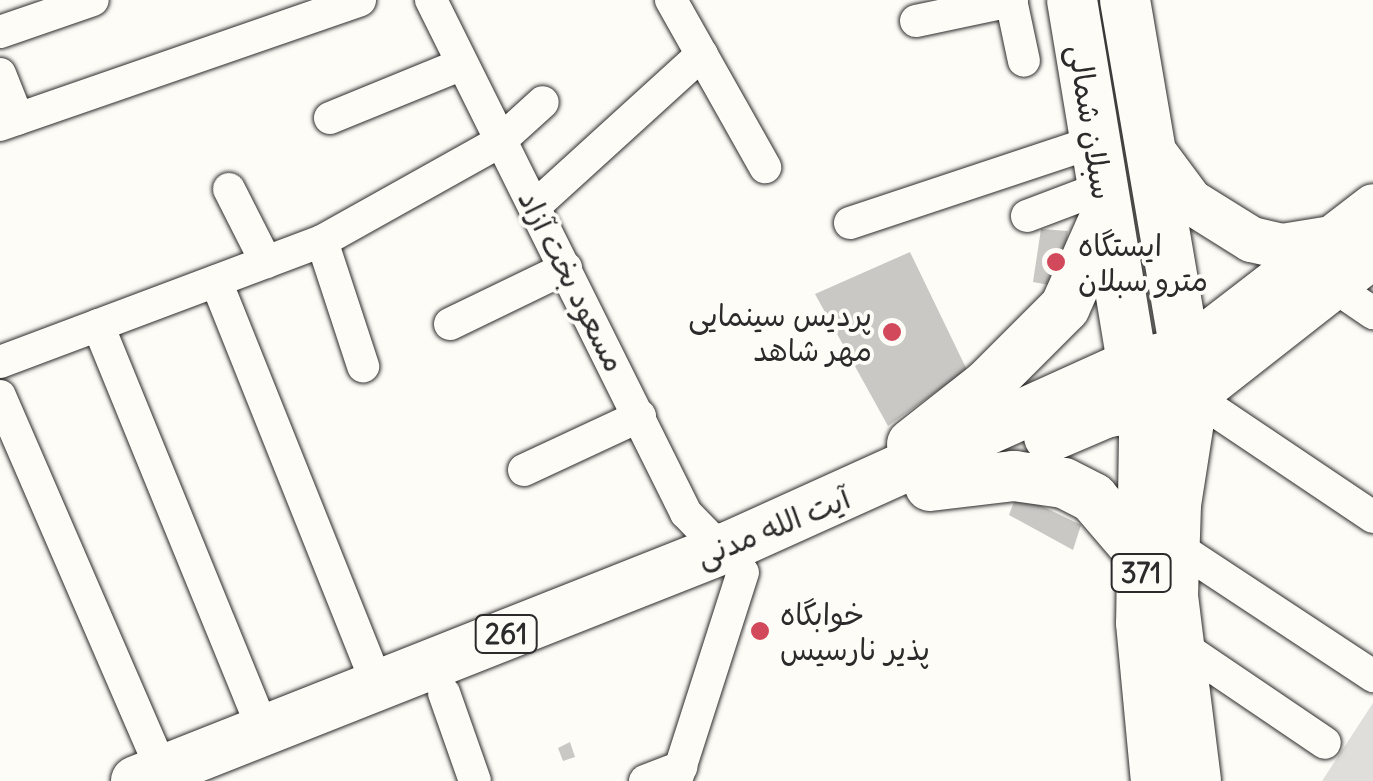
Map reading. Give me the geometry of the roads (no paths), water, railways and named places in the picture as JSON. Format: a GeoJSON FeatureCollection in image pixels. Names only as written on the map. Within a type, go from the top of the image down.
{"type":"FeatureCollection","features":[{"type":"Feature","properties":{"kind":"main road","name":"سبلان شمالی"},"geometry":{"type":"LineString","coordinates":[[1072,0],[1157,549],[1179,644],[1196,781]]}},
{"type":"Feature","properties":{"kind":"main road","name":"371"},"geometry":{"type":"LineString","coordinates":[[1125,0],[1187,375]]}},
{"type":"Feature","properties":{"kind":"main road"},"geometry":{"type":"LineString","coordinates":[[1147,142],[1190,201],[1239,233],[1282,246],[1331,238]]}},
{"type":"Feature","properties":{"kind":"main road"},"geometry":{"type":"LineString","coordinates":[[876,485],[895,459],[987,385],[1065,307],[1100,181]]}},
{"type":"Feature","properties":{"kind":"main road","name":"آیت الله مدنی"},"geometry":{"type":"LineString","coordinates":[[1187,375],[1331,238],[1373,206]]}},
{"type":"Feature","properties":{"kind":"main road","name":"آیت الله مدنی"},"geometry":{"type":"LineString","coordinates":[[219,781],[444,692],[737,559],[876,485],[1134,386],[1187,375],[1373,255]]}},
{"type":"Feature","properties":{"kind":"main road","name":"سبلان شمالی"},"geometry":{"type":"LineString","coordinates":[[1156,781],[1157,549],[1187,375]]}},
{"type":"Feature","properties":{"kind":"main road","name":"آیت الله مدنی"},"geometry":{"type":"LineString","coordinates":[[149,776],[377,684],[737,559],[930,486],[1134,386]]}},
{"type":"Feature","properties":{"kind":"main road"},"geometry":{"type":"LineString","coordinates":[[930,486],[1014,476],[1064,483],[1093,498],[1157,549]]}},
{"type":"Feature","properties":{"kind":"street"},"geometry":{"type":"LineString","coordinates":[[0,32],[93,0]]}},
{"type":"Feature","properties":{"kind":"street"},"geometry":{"type":"LineString","coordinates":[[0,74],[9,122],[360,0]]}},
{"type":"Feature","properties":{"kind":"street","name":"مسعود بخت آزاد"},"geometry":{"type":"LineString","coordinates":[[431,0],[686,513],[737,559]]}},
{"type":"Feature","properties":{"kind":"street"},"geometry":{"type":"LineString","coordinates":[[670,0],[765,167]]}},
{"type":"Feature","properties":{"kind":"street"},"geometry":{"type":"LineString","coordinates":[[916,21],[1012,0],[1024,61]]}},
{"type":"Feature","properties":{"kind":"street"},"geometry":{"type":"LineString","coordinates":[[534,207],[702,54]]}},
{"type":"Feature","properties":{"kind":"street"},"geometry":{"type":"LineString","coordinates":[[330,118],[460,65]]}},
{"type":"Feature","properties":{"kind":"street"},"geometry":{"type":"LineString","coordinates":[[0,362],[322,241],[499,142],[543,102]]}},
{"type":"Feature","properties":{"kind":"street"},"geometry":{"type":"LineString","coordinates":[[1027,216],[1100,181]]}},
{"type":"Feature","properties":{"kind":"street"},"geometry":{"type":"LineString","coordinates":[[850,222],[1100,181]]}},
{"type":"Feature","properties":{"kind":"street"},"geometry":{"type":"LineString","coordinates":[[229,189],[266,262]]}},
{"type":"Feature","properties":{"kind":"street"},"geometry":{"type":"LineString","coordinates":[[322,241],[364,366]]}},
{"type":"Feature","properties":{"kind":"street"},"geometry":{"type":"LineString","coordinates":[[450,324],[566,268]]}},
{"type":"Feature","properties":{"kind":"street"},"geometry":{"type":"LineString","coordinates":[[216,281],[377,684]]}},
{"type":"Feature","properties":{"kind":"street"},"geometry":{"type":"LineString","coordinates":[[1332,285],[1373,313]]}},
{"type":"Feature","properties":{"kind":"street"},"geometry":{"type":"LineString","coordinates":[[98,325],[263,730]]}},
{"type":"Feature","properties":{"kind":"street"},"geometry":{"type":"LineString","coordinates":[[1187,375],[1373,517]]}},
{"type":"Feature","properties":{"kind":"street"},"geometry":{"type":"LineString","coordinates":[[0,396],[149,776]]}},
{"type":"Feature","properties":{"kind":"street"},"geometry":{"type":"LineString","coordinates":[[524,470],[640,416]]}},
{"type":"Feature","properties":{"kind":"street"},"geometry":{"type":"LineString","coordinates":[[1157,549],[1373,676]]}},
{"type":"Feature","properties":{"kind":"street"},"geometry":{"type":"LineString","coordinates":[[645,781],[678,774],[737,559]]}},
{"type":"Feature","properties":{"kind":"street"},"geometry":{"type":"LineString","coordinates":[[1179,644],[1325,744]]}},
{"type":"Feature","properties":{"kind":"street"},"geometry":{"type":"LineString","coordinates":[[444,692],[476,781]]}},
{"type":"Feature","properties":{"kind":"place","name":"ایستگاه مترو سبلان"},"geometry":{"type":"Point","coordinates":[1056,262]}},
{"type":"Feature","properties":{"kind":"place","name":"پردیس سینمایی مهر شاهد"},"geometry":{"type":"Point","coordinates":[892,332]}},
{"type":"Feature","properties":{"kind":"place","name":"خوابگاه پذیر نارسیس"},"geometry":{"type":"Point","coordinates":[760,631]}}]}
